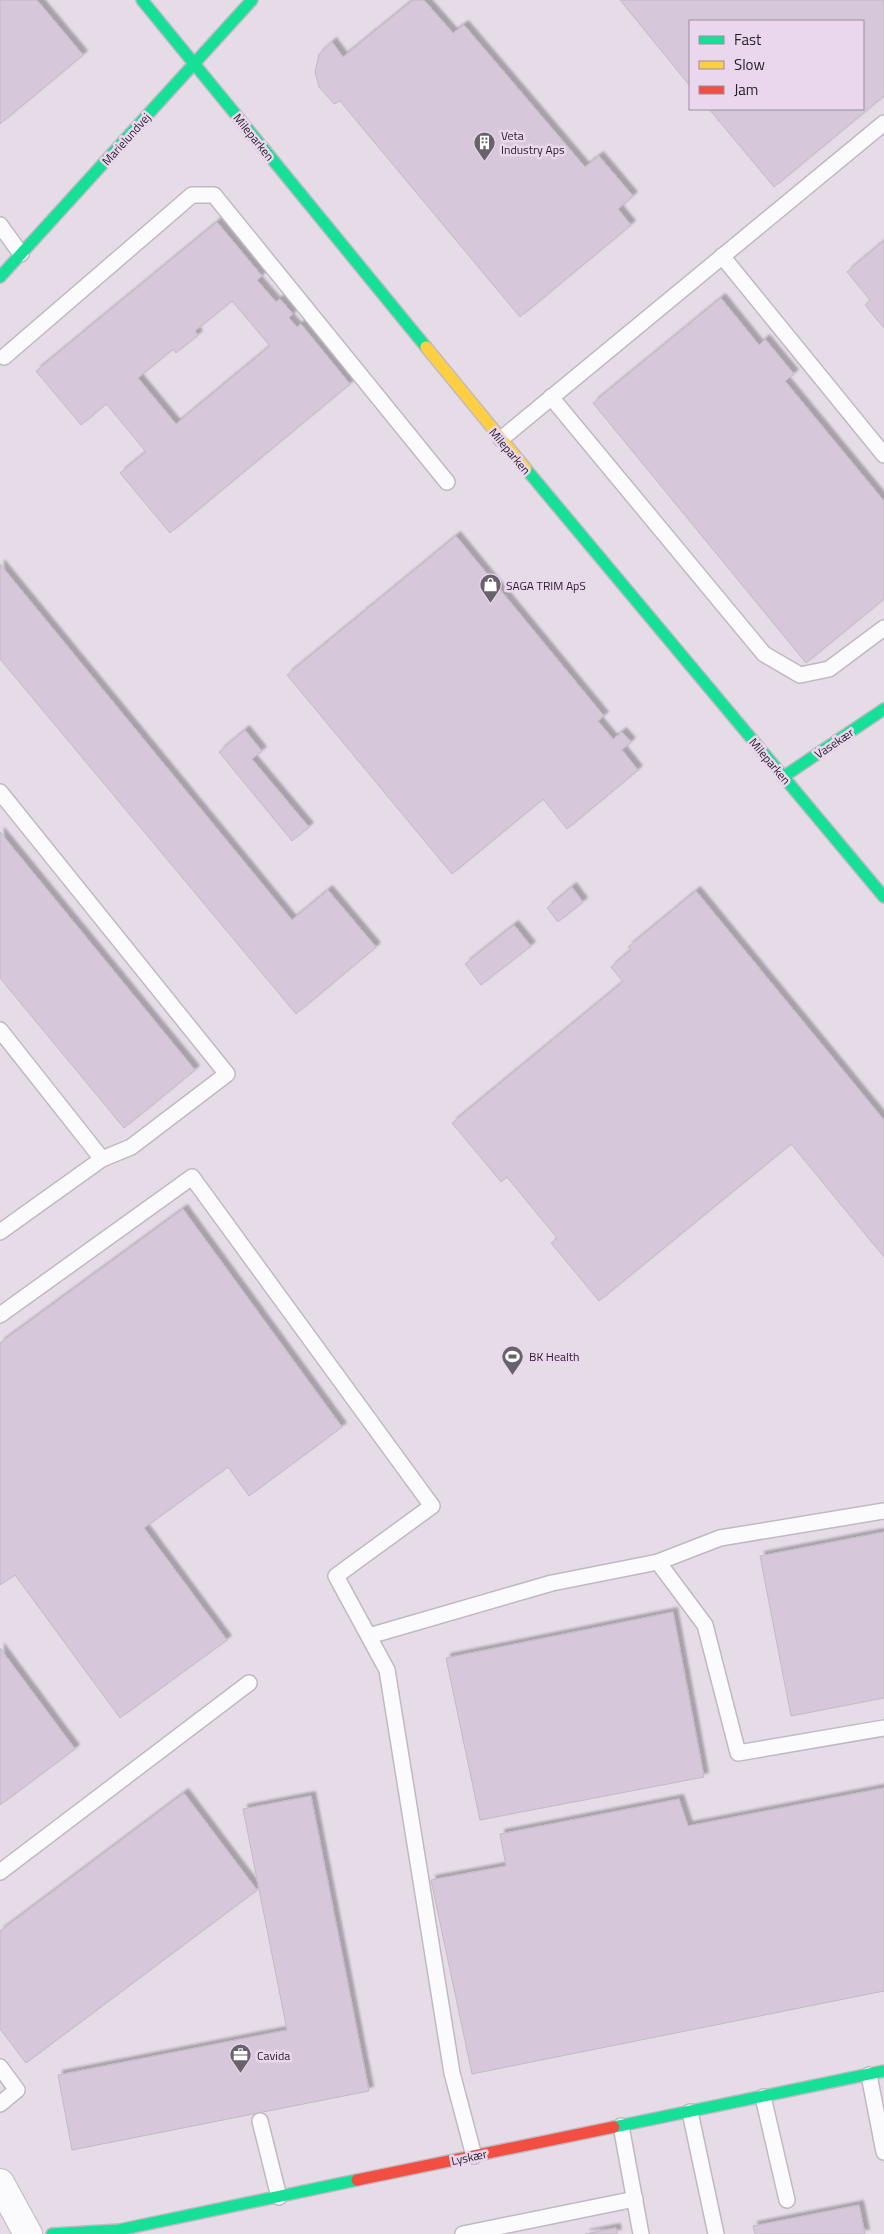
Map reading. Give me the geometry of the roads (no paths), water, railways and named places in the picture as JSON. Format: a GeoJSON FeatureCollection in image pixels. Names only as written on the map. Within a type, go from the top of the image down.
{"type":"FeatureCollection","features":[{"type":"Feature","properties":{"kind":"street","name":"Mileparken"},"geometry":{"type":"LineString","coordinates":[[142,0],[501,439],[884,897]]}},
{"type":"Feature","properties":{"kind":"street","name":"Marielundvej"},"geometry":{"type":"LineString","coordinates":[[0,277],[252,0]]}},
{"type":"Feature","properties":{"kind":"street","name":"Vasekær"},"geometry":{"type":"LineString","coordinates":[[783,777],[884,709]]}},
{"type":"Feature","properties":{"kind":"street","name":"Lyskær"},"geometry":{"type":"LineString","coordinates":[[52,2234],[159,2228],[278,2197],[884,2072]]}},
{"type":"Feature","properties":{"kind":"street"},"geometry":{"type":"LineString","coordinates":[[0,2182],[28,2234]]}},
{"type":"Feature","properties":{"kind":"lane"},"geometry":{"type":"LineString","coordinates":[[501,439],[884,123]]}},
{"type":"Feature","properties":{"kind":"lane"},"geometry":{"type":"LineString","coordinates":[[4,357],[192,194],[214,195],[447,482]]}},
{"type":"Feature","properties":{"kind":"lane"},"geometry":{"type":"LineString","coordinates":[[0,225],[21,254]]}},
{"type":"Feature","properties":{"kind":"lane"},"geometry":{"type":"LineString","coordinates":[[722,256],[884,455]]}},
{"type":"Feature","properties":{"kind":"lane"},"geometry":{"type":"LineString","coordinates":[[551,397],[764,654],[800,675],[829,670],[884,628]]}},
{"type":"Feature","properties":{"kind":"lane"},"geometry":{"type":"LineString","coordinates":[[0,792],[227,1074],[130,1147],[102,1159],[0,1232]]}},
{"type":"Feature","properties":{"kind":"lane"},"geometry":{"type":"LineString","coordinates":[[0,1030],[102,1159]]}},
{"type":"Feature","properties":{"kind":"lane"},"geometry":{"type":"LineString","coordinates":[[0,1315],[192,1177],[432,1506],[336,1576],[388,1670],[452,2073],[474,2156]]}},
{"type":"Feature","properties":{"kind":"lane"},"geometry":{"type":"LineString","coordinates":[[369,1636],[552,1583],[658,1562],[720,1538],[884,1511]]}},
{"type":"Feature","properties":{"kind":"lane"},"geometry":{"type":"LineString","coordinates":[[658,1562],[705,1625],[738,1753],[884,1728]]}},
{"type":"Feature","properties":{"kind":"lane"},"geometry":{"type":"LineString","coordinates":[[0,1872],[249,1682]]}},
{"type":"Feature","properties":{"kind":"lane"},"geometry":{"type":"LineString","coordinates":[[0,2066],[17,2090],[0,2104]]}},
{"type":"Feature","properties":{"kind":"lane"},"geometry":{"type":"LineString","coordinates":[[868,2075],[884,2152]]}},
{"type":"Feature","properties":{"kind":"lane"},"geometry":{"type":"LineString","coordinates":[[763,2097],[787,2200]]}},
{"type":"Feature","properties":{"kind":"lane"},"geometry":{"type":"LineString","coordinates":[[690,2112],[716,2234]]}},
{"type":"Feature","properties":{"kind":"lane"},"geometry":{"type":"LineString","coordinates":[[260,2121],[278,2197]]}},
{"type":"Feature","properties":{"kind":"lane"},"geometry":{"type":"LineString","coordinates":[[622,2126],[641,2234]]}},
{"type":"Feature","properties":{"kind":"lane"},"geometry":{"type":"LineString","coordinates":[[463,2234],[635,2199]]}},
{"type":"Feature","properties":{"kind":"place","name":"Veta Industry Aps"},"geometry":{"type":"Point","coordinates":[485,161]}},
{"type":"Feature","properties":{"kind":"place","name":"SAGA TRIM ApS"},"geometry":{"type":"Point","coordinates":[490,604]}},
{"type":"Feature","properties":{"kind":"place","name":"BK Health"},"geometry":{"type":"Point","coordinates":[513,1375]}},
{"type":"Feature","properties":{"kind":"place","name":"Cavida"},"geometry":{"type":"Point","coordinates":[241,2074]}}]}
